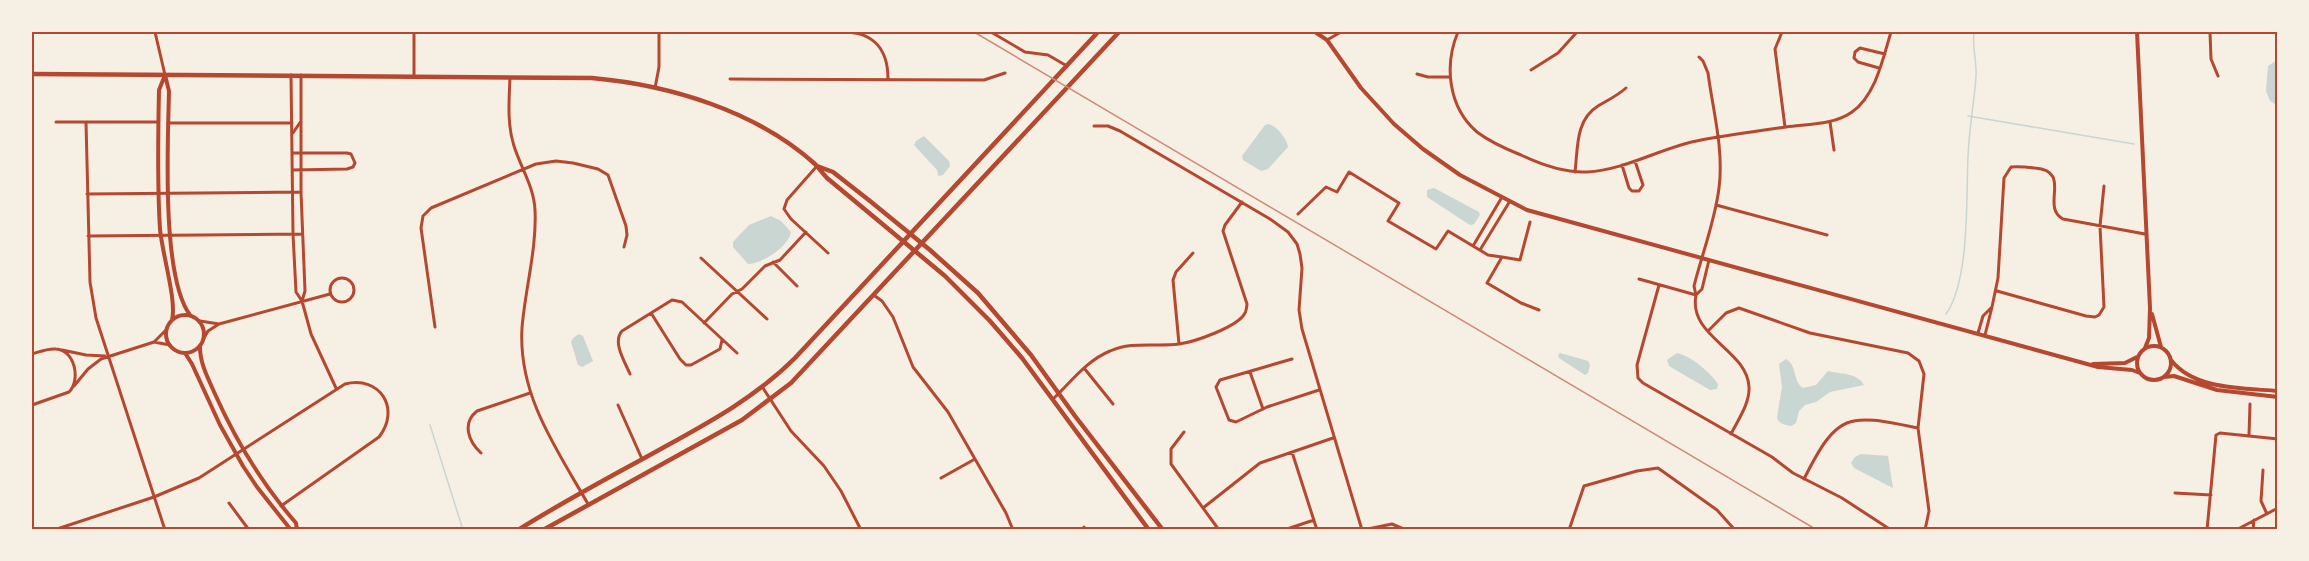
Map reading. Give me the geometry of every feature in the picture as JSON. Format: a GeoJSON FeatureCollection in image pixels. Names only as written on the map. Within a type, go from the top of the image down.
{"type":"FeatureCollection","features":[{"type":"Feature","properties":{"kind":"main road"},"geometry":{"type":"LineString","coordinates":[[518,530],[581,492],[731,410],[763,388],[795,358],[1098,32]]}},
{"type":"Feature","properties":{"kind":"main road"},"geometry":{"type":"LineString","coordinates":[[543,530],[742,420],[771,400],[808,367],[1119,32]]}},
{"type":"Feature","properties":{"kind":"main road"},"geometry":{"type":"LineString","coordinates":[[32,74],[592,78],[655,88],[709,104],[778,137],[817,166],[827,178],[968,298],[1022,358],[1149,530]]}},
{"type":"Feature","properties":{"kind":"main road"},"geometry":{"type":"LineString","coordinates":[[817,166],[833,172],[911,234],[972,287],[1031,355],[1163,530]]}},
{"type":"Feature","properties":{"kind":"street"},"geometry":{"type":"LineString","coordinates":[[155,32],[170,91],[168,193],[171,235],[181,297],[190,315]]}},
{"type":"Feature","properties":{"kind":"street"},"geometry":{"type":"LineString","coordinates":[[414,32],[414,75]]}},
{"type":"Feature","properties":{"kind":"street"},"geometry":{"type":"LineString","coordinates":[[655,88],[659,67],[659,32]]}},
{"type":"Feature","properties":{"kind":"street"},"geometry":{"type":"LineString","coordinates":[[843,32],[862,35],[881,48],[887,61],[888,79]]}},
{"type":"Feature","properties":{"kind":"street"},"geometry":{"type":"LineString","coordinates":[[991,32],[1025,52],[1048,55],[1067,66]]}},
{"type":"Feature","properties":{"kind":"street"},"geometry":{"type":"LineString","coordinates":[[1315,32],[1327,40],[1361,88],[1394,124],[1435,159],[1460,175],[1535,212],[2105,369],[2132,370],[2149,380],[2174,376],[2217,390],[2277,397]]}},
{"type":"Feature","properties":{"kind":"street"},"geometry":{"type":"LineString","coordinates":[[1327,32],[1327,40]]}},
{"type":"Feature","properties":{"kind":"street"},"geometry":{"type":"LineString","coordinates":[[1327,40],[1341,32]]}},
{"type":"Feature","properties":{"kind":"street"},"geometry":{"type":"LineString","coordinates":[[1458,32],[1452,51],[1450,77],[1455,101],[1464,117],[1476,131],[1486,138],[1527,158],[1557,169],[1575,172],[1602,170],[1683,145],[1718,138],[1841,119],[1861,105],[1868,95],[1885,54],[1891,32]]}},
{"type":"Feature","properties":{"kind":"street"},"geometry":{"type":"LineString","coordinates":[[1531,70],[1558,53],[1577,32]]}},
{"type":"Feature","properties":{"kind":"street"},"geometry":{"type":"LineString","coordinates":[[1782,32],[1775,49],[1785,128]]}},
{"type":"Feature","properties":{"kind":"street"},"geometry":{"type":"LineString","coordinates":[[2087,363],[2125,363],[2138,356],[2145,348],[2149,338],[2150,308],[2137,32]]}},
{"type":"Feature","properties":{"kind":"street"},"geometry":{"type":"LineString","coordinates":[[2210,32],[2211,59],[2218,76]]}},
{"type":"Feature","properties":{"kind":"street"},"geometry":{"type":"LineString","coordinates":[[1879,68],[1857,62],[1854,58],[1855,52],[1860,48],[1885,54]]}},
{"type":"Feature","properties":{"kind":"street"},"geometry":{"type":"LineString","coordinates":[[1699,57],[1706,67],[1718,138],[1720,172],[1716,205],[1694,286],[1695,310],[1708,331],[1740,364],[1747,377],[1748,398],[1731,434]]}},
{"type":"Feature","properties":{"kind":"street"},"geometry":{"type":"LineString","coordinates":[[730,79],[984,80],[1005,73]]}},
{"type":"Feature","properties":{"kind":"street"},"geometry":{"type":"LineString","coordinates":[[1417,74],[1428,77],[1450,77]]}},
{"type":"Feature","properties":{"kind":"street"},"geometry":{"type":"LineString","coordinates":[[154,342],[172,320],[174,307],[161,235],[159,193],[159,90],[165,75]]}},
{"type":"Feature","properties":{"kind":"street"},"geometry":{"type":"LineString","coordinates":[[291,75],[296,292],[302,301],[311,334],[336,388]]}},
{"type":"Feature","properties":{"kind":"street"},"geometry":{"type":"LineString","coordinates":[[301,75],[301,192],[305,291],[302,301]]}},
{"type":"Feature","properties":{"kind":"street"},"geometry":{"type":"LineString","coordinates":[[510,76],[510,126],[514,145],[532,192],[535,210],[522,336],[523,362],[530,393],[543,424],[588,504]]}},
{"type":"Feature","properties":{"kind":"street"},"geometry":{"type":"LineString","coordinates":[[1575,172],[1578,140],[1583,122],[1596,107],[1613,99],[1626,88]]}},
{"type":"Feature","properties":{"kind":"street"},"geometry":{"type":"LineString","coordinates":[[292,134],[301,121]]}},
{"type":"Feature","properties":{"kind":"street"},"geometry":{"type":"LineString","coordinates":[[56,122],[158,122]]}},
{"type":"Feature","properties":{"kind":"street"},"geometry":{"type":"LineString","coordinates":[[86,122],[90,282],[96,318],[165,530]]}},
{"type":"Feature","properties":{"kind":"street"},"geometry":{"type":"LineString","coordinates":[[1830,122],[1834,150]]}},
{"type":"Feature","properties":{"kind":"street"},"geometry":{"type":"LineString","coordinates":[[168,123],[292,123]]}},
{"type":"Feature","properties":{"kind":"street"},"geometry":{"type":"LineString","coordinates":[[1094,126],[1108,126],[1120,131],[1242,202],[1282,227],[1294,239],[1299,250],[1302,268],[1299,310],[1302,329],[1362,530],[1392,524],[1406,530]]}},
{"type":"Feature","properties":{"kind":"street"},"geometry":{"type":"LineString","coordinates":[[292,153],[347,153],[351,154],[355,163],[353,167],[347,169],[292,170]]}},
{"type":"Feature","properties":{"kind":"street"},"geometry":{"type":"LineString","coordinates":[[435,327],[421,228],[423,216],[431,208],[524,169],[544,162],[556,161],[604,172],[611,182],[626,226],[627,235],[624,247]]}},
{"type":"Feature","properties":{"kind":"street"},"geometry":{"type":"LineString","coordinates":[[1622,165],[1629,188],[1632,191],[1639,191],[1643,185],[1635,161]]}},
{"type":"Feature","properties":{"kind":"street"},"geometry":{"type":"LineString","coordinates":[[817,166],[787,200],[786,214],[828,253]]}},
{"type":"Feature","properties":{"kind":"street"},"geometry":{"type":"LineString","coordinates":[[1985,335],[1996,291],[2004,178],[2011,167],[2042,169],[2050,172],[2054,180],[2055,209],[2059,217],[2145,234]]}},
{"type":"Feature","properties":{"kind":"street"},"geometry":{"type":"LineString","coordinates":[[1298,214],[1326,187],[1337,192],[1349,172],[1399,203],[1388,222],[1436,249],[1448,231],[1488,255],[1520,260],[1530,222]]}},
{"type":"Feature","properties":{"kind":"street"},"geometry":{"type":"LineString","coordinates":[[1996,291],[2086,316],[2099,315],[2105,301],[2100,226],[2104,186]]}},
{"type":"Feature","properties":{"kind":"street"},"geometry":{"type":"LineString","coordinates":[[87,194],[301,192]]}},
{"type":"Feature","properties":{"kind":"street"},"geometry":{"type":"LineString","coordinates":[[1473,246],[1502,197]]}},
{"type":"Feature","properties":{"kind":"street"},"geometry":{"type":"LineString","coordinates":[[1480,250],[1510,201]]}},
{"type":"Feature","properties":{"kind":"street"},"geometry":{"type":"LineString","coordinates":[[1052,400],[1084,368],[1109,351],[1124,346],[1179,344],[1230,326],[1245,313],[1248,304],[1223,231],[1242,202]]}},
{"type":"Feature","properties":{"kind":"street"},"geometry":{"type":"LineString","coordinates":[[1716,205],[1827,235]]}},
{"type":"Feature","properties":{"kind":"street"},"geometry":{"type":"LineString","coordinates":[[704,323],[732,294],[745,287],[765,266],[780,260],[806,232]]}},
{"type":"Feature","properties":{"kind":"street"},"geometry":{"type":"LineString","coordinates":[[88,237],[302,234]]}},
{"type":"Feature","properties":{"kind":"street"},"geometry":{"type":"LineString","coordinates":[[1179,344],[1173,280],[1176,272],[1193,253]]}},
{"type":"Feature","properties":{"kind":"street"},"geometry":{"type":"LineString","coordinates":[[1502,257],[1487,283],[1521,303],[1539,310]]}},
{"type":"Feature","properties":{"kind":"street"},"geometry":{"type":"LineString","coordinates":[[701,258],[767,319]]}},
{"type":"Feature","properties":{"kind":"street"},"geometry":{"type":"LineString","coordinates":[[1696,295],[1702,289],[1709,260]]}},
{"type":"Feature","properties":{"kind":"street"},"geometry":{"type":"LineString","coordinates":[[774,262],[797,286]]}},
{"type":"Feature","properties":{"kind":"street"},"geometry":{"type":"LineString","coordinates":[[337,279],[350,280],[354,288],[352,296],[345,301],[336,300],[330,294],[331,285],[337,279]]}},
{"type":"Feature","properties":{"kind":"street"},"geometry":{"type":"LineString","coordinates":[[1640,279],[1696,295]]}},
{"type":"Feature","properties":{"kind":"street"},"geometry":{"type":"LineString","coordinates":[[1659,285],[1636,365],[1638,378],[1648,388],[1772,457],[1804,479],[1842,498],[1891,530]]}},
{"type":"Feature","properties":{"kind":"street"},"geometry":{"type":"LineString","coordinates":[[184,353],[200,346],[208,331],[219,324],[330,294]]}},
{"type":"Feature","properties":{"kind":"street"},"geometry":{"type":"LineString","coordinates":[[875,296],[882,301],[893,317],[913,367],[948,412],[1006,513],[1012,530]]}},
{"type":"Feature","properties":{"kind":"street"},"geometry":{"type":"LineString","coordinates":[[630,374],[617,343],[618,336],[670,301],[678,300],[737,353]]}},
{"type":"Feature","properties":{"kind":"street"},"geometry":{"type":"LineString","coordinates":[[1978,333],[1983,316],[1992,307]]}},
{"type":"Feature","properties":{"kind":"street"},"geometry":{"type":"LineString","coordinates":[[1708,331],[1726,313],[1739,308],[1810,333],[1908,353],[1919,361],[1923,367],[1918,428],[1929,511],[1925,530]]}},
{"type":"Feature","properties":{"kind":"street"},"geometry":{"type":"LineString","coordinates":[[2150,308],[2161,347],[2181,372],[2212,384],[2277,391]]}},
{"type":"Feature","properties":{"kind":"street"},"geometry":{"type":"LineString","coordinates":[[651,313],[686,365],[691,365],[720,349],[721,339]]}},
{"type":"Feature","properties":{"kind":"street"},"geometry":{"type":"LineString","coordinates":[[172,320],[180,315],[190,315],[200,321],[219,324]]}},
{"type":"Feature","properties":{"kind":"street"},"geometry":{"type":"LineString","coordinates":[[200,321],[204,329],[204,338]]}},
{"type":"Feature","properties":{"kind":"street"},"geometry":{"type":"LineString","coordinates":[[166,330],[170,345]]}},
{"type":"Feature","properties":{"kind":"street"},"geometry":{"type":"LineString","coordinates":[[32,405],[63,395],[73,388],[94,363],[107,356],[154,342],[170,345],[184,353],[192,364],[218,422],[236,454],[257,487],[291,530]]}},
{"type":"Feature","properties":{"kind":"street"},"geometry":{"type":"LineString","coordinates":[[200,346],[200,361],[228,422],[243,450],[281,506],[296,523],[297,530]]}},
{"type":"Feature","properties":{"kind":"street"},"geometry":{"type":"LineString","coordinates":[[2145,348],[2161,347]]}},
{"type":"Feature","properties":{"kind":"street"},"geometry":{"type":"LineString","coordinates":[[32,354],[58,349],[77,354],[107,356]]}},
{"type":"Feature","properties":{"kind":"street"},"geometry":{"type":"LineString","coordinates":[[58,349],[67,353],[71,358],[75,371],[73,388]]}},
{"type":"Feature","properties":{"kind":"street"},"geometry":{"type":"LineString","coordinates":[[2138,356],[2137,364],[2140,373]]}},
{"type":"Feature","properties":{"kind":"street"},"geometry":{"type":"LineString","coordinates":[[1292,359],[1220,380],[1216,387],[1229,420],[1233,422],[1247,418],[1263,409],[1319,390]]}},
{"type":"Feature","properties":{"kind":"street"},"geometry":{"type":"LineString","coordinates":[[2164,377],[2169,370],[2171,360]]}},
{"type":"Feature","properties":{"kind":"street"},"geometry":{"type":"LineString","coordinates":[[1084,368],[1113,404]]}},
{"type":"Feature","properties":{"kind":"street"},"geometry":{"type":"LineString","coordinates":[[1250,372],[1263,409]]}},
{"type":"Feature","properties":{"kind":"street"},"geometry":{"type":"LineString","coordinates":[[54,530],[154,497],[199,478],[336,388],[354,382],[371,385],[378,390],[387,405],[388,422],[384,430],[372,442],[281,506]]}},
{"type":"Feature","properties":{"kind":"street"},"geometry":{"type":"LineString","coordinates":[[763,388],[791,431],[824,466],[841,491],[861,530]]}},
{"type":"Feature","properties":{"kind":"street"},"geometry":{"type":"LineString","coordinates":[[481,453],[472,442],[468,430],[468,422],[473,414],[530,393]]}},
{"type":"Feature","properties":{"kind":"street"},"geometry":{"type":"LineString","coordinates":[[2249,436],[2250,404]]}},
{"type":"Feature","properties":{"kind":"street"},"geometry":{"type":"LineString","coordinates":[[618,405],[642,459]]}},
{"type":"Feature","properties":{"kind":"street"},"geometry":{"type":"LineString","coordinates":[[1804,479],[1826,440],[1833,432],[1847,423],[1870,419],[1918,428]]}},
{"type":"Feature","properties":{"kind":"street"},"geometry":{"type":"LineString","coordinates":[[1184,432],[1171,449],[1171,464],[1220,530]]}},
{"type":"Feature","properties":{"kind":"street"},"geometry":{"type":"LineString","coordinates":[[2207,530],[2216,435],[2220,433],[2277,439]]}},
{"type":"Feature","properties":{"kind":"street"},"geometry":{"type":"LineString","coordinates":[[1203,507],[1260,463],[1333,438]]}},
{"type":"Feature","properties":{"kind":"street"},"geometry":{"type":"LineString","coordinates":[[1292,452],[1317,530]]}},
{"type":"Feature","properties":{"kind":"street"},"geometry":{"type":"LineString","coordinates":[[941,478],[975,459]]}},
{"type":"Feature","properties":{"kind":"street"},"geometry":{"type":"LineString","coordinates":[[1569,530],[1584,486],[1637,471],[1658,468],[1717,510],[1735,530]]}},
{"type":"Feature","properties":{"kind":"street"},"geometry":{"type":"LineString","coordinates":[[2262,470],[2261,501],[2266,514]]}},
{"type":"Feature","properties":{"kind":"street"},"geometry":{"type":"LineString","coordinates":[[2175,493],[2211,495]]}},
{"type":"Feature","properties":{"kind":"street"},"geometry":{"type":"LineString","coordinates":[[229,503],[249,530]]}},
{"type":"Feature","properties":{"kind":"street"},"geometry":{"type":"LineString","coordinates":[[2236,530],[2277,508]]}},
{"type":"Feature","properties":{"kind":"street"},"geometry":{"type":"LineString","coordinates":[[1284,530],[1314,520]]}},
{"type":"Feature","properties":{"kind":"street"},"geometry":{"type":"LineString","coordinates":[[2253,530],[2254,520]]}},
{"type":"Feature","properties":{"kind":"shaded area"},"geometry":{"type":"Polygon","coordinates":[[[2277,60],[2277,102],[2275,104],[2270,101],[2266,91],[2268,66],[2277,60]]]}},
{"type":"Feature","properties":{"kind":"shaded area"},"geometry":{"type":"Polygon","coordinates":[[[1268,124],[1281,133],[1288,147],[1268,169],[1261,171],[1243,160],[1242,156],[1268,124]]]}},
{"type":"Feature","properties":{"kind":"shaded area"},"geometry":{"type":"Polygon","coordinates":[[[924,136],[949,161],[950,166],[943,175],[938,176],[937,170],[914,145],[924,136]]]}},
{"type":"Feature","properties":{"kind":"shaded area"},"geometry":{"type":"Polygon","coordinates":[[[1434,188],[1479,212],[1480,215],[1474,224],[1470,225],[1427,197],[1427,190],[1434,188]]]}},
{"type":"Feature","properties":{"kind":"shaded area"},"geometry":{"type":"Polygon","coordinates":[[[771,216],[781,221],[791,232],[789,237],[774,253],[760,261],[748,264],[733,247],[733,242],[749,225],[771,216]]]}},
{"type":"Feature","properties":{"kind":"shaded area"},"geometry":{"type":"Polygon","coordinates":[[[579,334],[583,336],[593,361],[582,367],[578,365],[571,342],[579,334]]]}},
{"type":"Feature","properties":{"kind":"shaded area"},"geometry":{"type":"Polygon","coordinates":[[[1560,353],[1588,361],[1590,365],[1588,373],[1585,375],[1559,358],[1560,353]]]}},
{"type":"Feature","properties":{"kind":"shaded area"},"geometry":{"type":"Polygon","coordinates":[[[1677,353],[1694,361],[1715,379],[1718,384],[1717,389],[1710,390],[1669,366],[1667,360],[1677,353]]]}},
{"type":"Feature","properties":{"kind":"shaded area"},"geometry":{"type":"Polygon","coordinates":[[[1786,359],[1792,366],[1797,382],[1803,388],[1816,385],[1828,371],[1853,376],[1864,385],[1830,392],[1816,402],[1805,405],[1799,411],[1796,423],[1791,426],[1784,425],[1777,417],[1782,387],[1779,364],[1786,359]]]}},
{"type":"Feature","properties":{"kind":"shaded area"},"geometry":{"type":"Polygon","coordinates":[[[1861,454],[1888,456],[1893,488],[1854,468],[1851,463],[1861,454]]]}},
{"type":"Feature","properties":{"kind":"waterway"},"geometry":{"type":"LineString","coordinates":[[1946,314],[1954,299],[1963,260],[1969,146],[1976,77],[1974,32]]}},
{"type":"Feature","properties":{"kind":"waterway"},"geometry":{"type":"LineString","coordinates":[[1968,116],[2134,144]]}},
{"type":"Feature","properties":{"kind":"waterway"},"geometry":{"type":"LineString","coordinates":[[430,425],[463,530]]}},
{"type":"Feature","properties":{"kind":"railway"},"geometry":{"type":"LineString","coordinates":[[974,32],[1817,530]]}}]}
